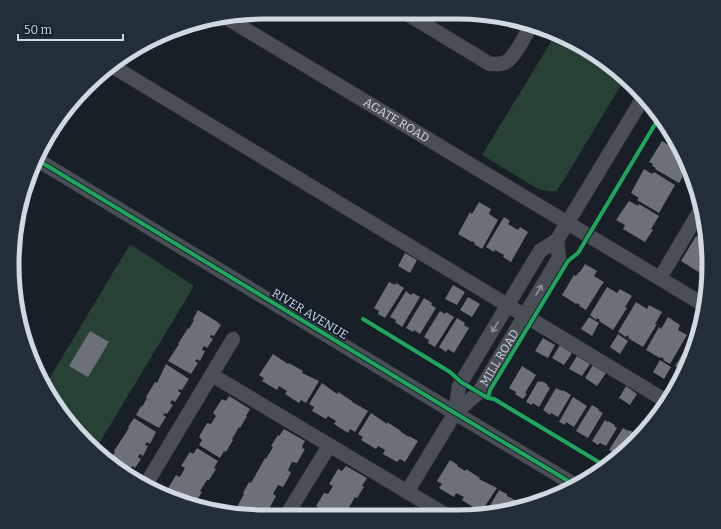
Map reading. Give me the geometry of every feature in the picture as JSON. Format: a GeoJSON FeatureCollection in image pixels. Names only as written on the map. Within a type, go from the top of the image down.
{"type":"FeatureCollection","features":[{"type":"Feature","properties":{"kind":"street"},"geometry":{"type":"LineString","coordinates":[[416,19],[490,64],[500,64],[511,58],[528,30]]}},
{"type":"Feature","properties":{"kind":"street","name":"AGATE ROAD"},"geometry":{"type":"LineString","coordinates":[[232,21],[699,302]]}},
{"type":"Feature","properties":{"kind":"street"},"geometry":{"type":"LineString","coordinates":[[117,69],[662,399]]}},
{"type":"Feature","properties":{"kind":"street","name":"MILL ROAD"},"geometry":{"type":"LineString","coordinates":[[455,413],[459,386],[540,251],[558,240],[640,102]]}},
{"type":"Feature","properties":{"kind":"street","name":"RIVER AVENUE"},"geometry":{"type":"LineString","coordinates":[[41,162],[570,482]]}},
{"type":"Feature","properties":{"kind":"street"},"geometry":{"type":"LineString","coordinates":[[660,278],[697,216]]}},
{"type":"Feature","properties":{"kind":"street","name":"MILL ROAD"},"geometry":{"type":"LineString","coordinates":[[455,413],[477,394],[559,258],[558,240]]}},
{"type":"Feature","properties":{"kind":"street"},"geometry":{"type":"LineString","coordinates":[[148,481],[233,339]]}},
{"type":"Feature","properties":{"kind":"street"},"geometry":{"type":"LineString","coordinates":[[212,375],[438,510]]}},
{"type":"Feature","properties":{"kind":"street"},"geometry":{"type":"LineString","coordinates":[[407,492],[455,413]]}},
{"type":"Feature","properties":{"kind":"street"},"geometry":{"type":"LineString","coordinates":[[290,510],[329,446]]}},
{"type":"Feature","properties":{"kind":"green space"},"geometry":{"type":"Polygon","coordinates":[[[553,39],[565,44],[593,60],[622,84],[557,191],[545,191],[538,189],[482,155],[553,39]]]}},
{"type":"Feature","properties":{"kind":"green space"},"geometry":{"type":"Polygon","coordinates":[[[130,244],[194,286],[98,445],[70,414],[60,401],[48,380],[130,244]]]}},
{"type":"Feature","properties":{"kind":"building"},"geometry":{"type":"Polygon","coordinates":[[[662,141],[670,146],[671,145],[684,173],[683,176],[679,183],[655,169],[656,168],[652,166],[653,164],[649,162],[662,141]]]}},
{"type":"Feature","properties":{"kind":"building"},"geometry":{"type":"Polygon","coordinates":[[[644,169],[652,174],[654,172],[675,185],[659,213],[637,200],[639,198],[631,193],[644,169]]]}},
{"type":"Feature","properties":{"kind":"building"},"geometry":{"type":"Polygon","coordinates":[[[629,201],[638,206],[639,204],[659,216],[651,229],[653,230],[645,242],[623,229],[625,225],[616,220],[629,201]]]}},
{"type":"Feature","properties":{"kind":"building"},"geometry":{"type":"Polygon","coordinates":[[[479,202],[491,209],[489,214],[498,220],[482,249],[472,241],[458,234],[470,212],[472,214],[479,202]]]}},
{"type":"Feature","properties":{"kind":"building"},"geometry":{"type":"Polygon","coordinates":[[[504,217],[510,221],[508,224],[518,230],[520,227],[528,232],[511,262],[503,257],[504,255],[495,250],[494,252],[486,247],[504,217]]]}},
{"type":"Feature","properties":{"kind":"building"},"geometry":{"type":"Polygon","coordinates":[[[696,236],[700,239],[701,274],[681,261],[696,236]]]}},
{"type":"Feature","properties":{"kind":"building"},"geometry":{"type":"Polygon","coordinates":[[[405,253],[417,260],[410,273],[398,266],[405,253]]]}},
{"type":"Feature","properties":{"kind":"building"},"geometry":{"type":"Polygon","coordinates":[[[585,264],[597,271],[594,276],[604,282],[586,310],[562,295],[574,275],[576,276],[580,272],[585,264]]]}},
{"type":"Feature","properties":{"kind":"building"},"geometry":{"type":"Polygon","coordinates":[[[389,282],[395,285],[396,283],[404,288],[385,318],[378,314],[379,311],[374,308],[389,282]]]}},
{"type":"Feature","properties":{"kind":"building"},"geometry":{"type":"Polygon","coordinates":[[[453,285],[465,292],[457,305],[445,299],[453,285]]]}},
{"type":"Feature","properties":{"kind":"building"},"geometry":{"type":"Polygon","coordinates":[[[607,287],[617,293],[620,289],[632,296],[625,307],[627,308],[613,330],[597,318],[596,320],[590,315],[607,287]]]}},
{"type":"Feature","properties":{"kind":"building"},"geometry":{"type":"Polygon","coordinates":[[[406,291],[411,295],[413,293],[420,297],[402,327],[395,322],[396,320],[390,317],[406,291]]]}},
{"type":"Feature","properties":{"kind":"building"},"geometry":{"type":"Polygon","coordinates":[[[468,297],[480,304],[472,317],[460,310],[468,297]]]}},
{"type":"Feature","properties":{"kind":"building"},"geometry":{"type":"Polygon","coordinates":[[[424,298],[432,303],[431,305],[436,308],[420,334],[414,330],[413,332],[406,328],[424,298]]]}},
{"type":"Feature","properties":{"kind":"building"},"geometry":{"type":"Polygon","coordinates":[[[636,302],[647,309],[649,305],[662,312],[655,324],[657,324],[643,347],[628,338],[629,337],[627,335],[626,337],[618,332],[636,302]]]}},
{"type":"Feature","properties":{"kind":"building"},"geometry":{"type":"Polygon","coordinates":[[[198,310],[221,325],[214,336],[211,335],[210,337],[213,339],[207,348],[204,346],[202,350],[205,351],[200,361],[197,359],[195,361],[198,363],[191,374],[168,361],[188,328],[189,329],[198,310]]]}},
{"type":"Feature","properties":{"kind":"building"},"geometry":{"type":"Polygon","coordinates":[[[440,311],[445,314],[446,312],[454,317],[435,347],[428,343],[429,340],[424,337],[440,311]]]}},
{"type":"Feature","properties":{"kind":"building"},"geometry":{"type":"Polygon","coordinates":[[[589,317],[599,323],[592,336],[581,329],[589,317]]]}},
{"type":"Feature","properties":{"kind":"building"},"geometry":{"type":"Polygon","coordinates":[[[668,317],[680,325],[678,330],[687,335],[670,364],[661,357],[660,358],[646,350],[659,327],[661,329],[668,317]]]}},
{"type":"Feature","properties":{"kind":"building"},"geometry":{"type":"Polygon","coordinates":[[[457,318],[465,323],[464,325],[469,328],[454,353],[448,349],[446,352],[439,347],[457,318]]]}},
{"type":"Feature","properties":{"kind":"building"},"geometry":{"type":"Polygon","coordinates":[[[90,331],[109,342],[88,377],[69,366],[90,331]]]}},
{"type":"Feature","properties":{"kind":"building"},"geometry":{"type":"Polygon","coordinates":[[[618,334],[628,341],[620,354],[610,347],[618,334]]]}},
{"type":"Feature","properties":{"kind":"building"},"geometry":{"type":"Polygon","coordinates":[[[543,338],[555,345],[548,358],[535,351],[543,338]]]}},
{"type":"Feature","properties":{"kind":"building"},"geometry":{"type":"Polygon","coordinates":[[[688,344],[679,368],[675,366],[688,344]]]}},
{"type":"Feature","properties":{"kind":"building"},"geometry":{"type":"Polygon","coordinates":[[[560,345],[572,353],[564,365],[552,358],[560,345]]]}},
{"type":"Feature","properties":{"kind":"building"},"geometry":{"type":"Polygon","coordinates":[[[273,354],[288,364],[289,363],[303,371],[302,373],[319,381],[306,403],[301,400],[299,403],[285,394],[287,391],[279,386],[277,390],[262,381],[264,378],[259,375],[273,354]]]}},
{"type":"Feature","properties":{"kind":"building"},"geometry":{"type":"Polygon","coordinates":[[[577,356],[590,364],[582,376],[569,369],[577,356]]]}},
{"type":"Feature","properties":{"kind":"building"},"geometry":{"type":"Polygon","coordinates":[[[660,360],[671,367],[664,379],[653,372],[660,360]]]}},
{"type":"Feature","properties":{"kind":"building"},"geometry":{"type":"Polygon","coordinates":[[[166,364],[189,379],[182,390],[179,389],[178,391],[181,393],[175,402],[172,400],[170,403],[173,405],[167,414],[165,413],[163,415],[166,417],[159,428],[136,415],[141,406],[142,407],[155,382],[157,383],[166,364]]]}},
{"type":"Feature","properties":{"kind":"building"},"geometry":{"type":"Polygon","coordinates":[[[593,365],[606,373],[597,386],[585,378],[593,365]]]}},
{"type":"Feature","properties":{"kind":"building"},"geometry":{"type":"Polygon","coordinates":[[[522,366],[536,375],[523,399],[509,388],[522,366]]]}},
{"type":"Feature","properties":{"kind":"building"},"geometry":{"type":"Polygon","coordinates":[[[538,381],[542,381],[550,388],[539,407],[533,403],[532,405],[526,402],[538,381]]]}},
{"type":"Feature","properties":{"kind":"building"},"geometry":{"type":"Polygon","coordinates":[[[322,383],[337,394],[338,392],[368,411],[355,432],[350,429],[348,433],[334,424],[336,421],[328,416],[326,419],[312,411],[314,407],[309,404],[322,383]]]}},
{"type":"Feature","properties":{"kind":"building"},"geometry":{"type":"Polygon","coordinates":[[[626,386],[637,394],[630,405],[619,398],[626,386]]]}},
{"type":"Feature","properties":{"kind":"building"},"geometry":{"type":"Polygon","coordinates":[[[556,388],[571,395],[558,417],[551,413],[550,415],[543,410],[556,388]]]}},
{"type":"Feature","properties":{"kind":"building"},"geometry":{"type":"Polygon","coordinates":[[[229,396],[250,409],[226,452],[224,451],[220,458],[199,445],[202,440],[199,437],[207,423],[211,424],[216,416],[213,413],[222,399],[226,401],[229,396]]]}},
{"type":"Feature","properties":{"kind":"building"},"geometry":{"type":"Polygon","coordinates":[[[573,397],[587,406],[574,427],[566,422],[565,425],[559,422],[573,397]]]}},
{"type":"Feature","properties":{"kind":"building"},"geometry":{"type":"Polygon","coordinates":[[[592,405],[603,413],[588,438],[576,431],[592,405]]]}},
{"type":"Feature","properties":{"kind":"building"},"geometry":{"type":"Polygon","coordinates":[[[371,413],[387,424],[387,422],[409,437],[418,441],[405,462],[400,459],[397,462],[383,454],[385,450],[378,446],[376,449],[361,440],[363,437],[358,434],[371,413]]]}},
{"type":"Feature","properties":{"kind":"building"},"geometry":{"type":"Polygon","coordinates":[[[134,418],[156,432],[150,444],[147,442],[145,445],[148,446],[143,456],[140,454],[138,457],[141,459],[135,468],[132,466],[131,469],[134,470],[133,472],[112,457],[115,452],[114,451],[129,428],[128,427],[134,418]]]}},
{"type":"Feature","properties":{"kind":"building"},"geometry":{"type":"Polygon","coordinates":[[[605,420],[615,425],[614,426],[617,428],[606,446],[600,443],[598,445],[592,441],[605,420]]]}},
{"type":"Feature","properties":{"kind":"building"},"geometry":{"type":"Polygon","coordinates":[[[623,428],[635,433],[614,453],[609,450],[623,428]]]}},
{"type":"Feature","properties":{"kind":"building"},"geometry":{"type":"Polygon","coordinates":[[[284,429],[305,441],[302,448],[305,449],[297,463],[292,462],[288,470],[291,473],[283,487],[278,485],[273,494],[276,496],[269,510],[234,508],[235,506],[237,507],[249,482],[251,483],[273,447],[271,446],[278,435],[279,436],[284,429]]]}},
{"type":"Feature","properties":{"kind":"building"},"geometry":{"type":"Polygon","coordinates":[[[197,448],[218,461],[214,468],[216,469],[200,491],[202,492],[196,500],[167,490],[176,475],[180,477],[185,468],[181,466],[190,452],[193,454],[197,448]]]}},
{"type":"Feature","properties":{"kind":"building"},"geometry":{"type":"Polygon","coordinates":[[[450,460],[465,471],[466,469],[480,478],[479,479],[497,488],[483,508],[478,506],[476,509],[462,500],[464,497],[456,493],[454,497],[439,488],[442,484],[437,481],[450,460]]]}},
{"type":"Feature","properties":{"kind":"building"},"geometry":{"type":"Polygon","coordinates":[[[346,466],[367,478],[362,486],[364,487],[357,498],[355,497],[348,509],[350,510],[319,510],[316,506],[324,493],[328,494],[333,486],[329,484],[338,469],[342,471],[346,466]]]}},
{"type":"Feature","properties":{"kind":"building"},"geometry":{"type":"Polygon","coordinates":[[[499,490],[519,502],[504,505],[489,508],[499,490]]]}},
{"type":"Feature","properties":{"kind":"building"},"geometry":{"type":"Polygon","coordinates":[[[415,507],[420,510],[413,510],[415,507]]]}},
{"type":"Feature","properties":{"kind":"cycle path"},"geometry":{"type":"LineString","coordinates":[[488,398],[490,390],[568,261],[578,253],[656,122]]}},
{"type":"Feature","properties":{"kind":"cycle path"},"geometry":{"type":"LineString","coordinates":[[41,162],[570,482]]}},
{"type":"Feature","properties":{"kind":"cycle path"},"geometry":{"type":"LineString","coordinates":[[363,319],[450,372],[461,382],[488,398],[494,399],[601,463]]}}]}
